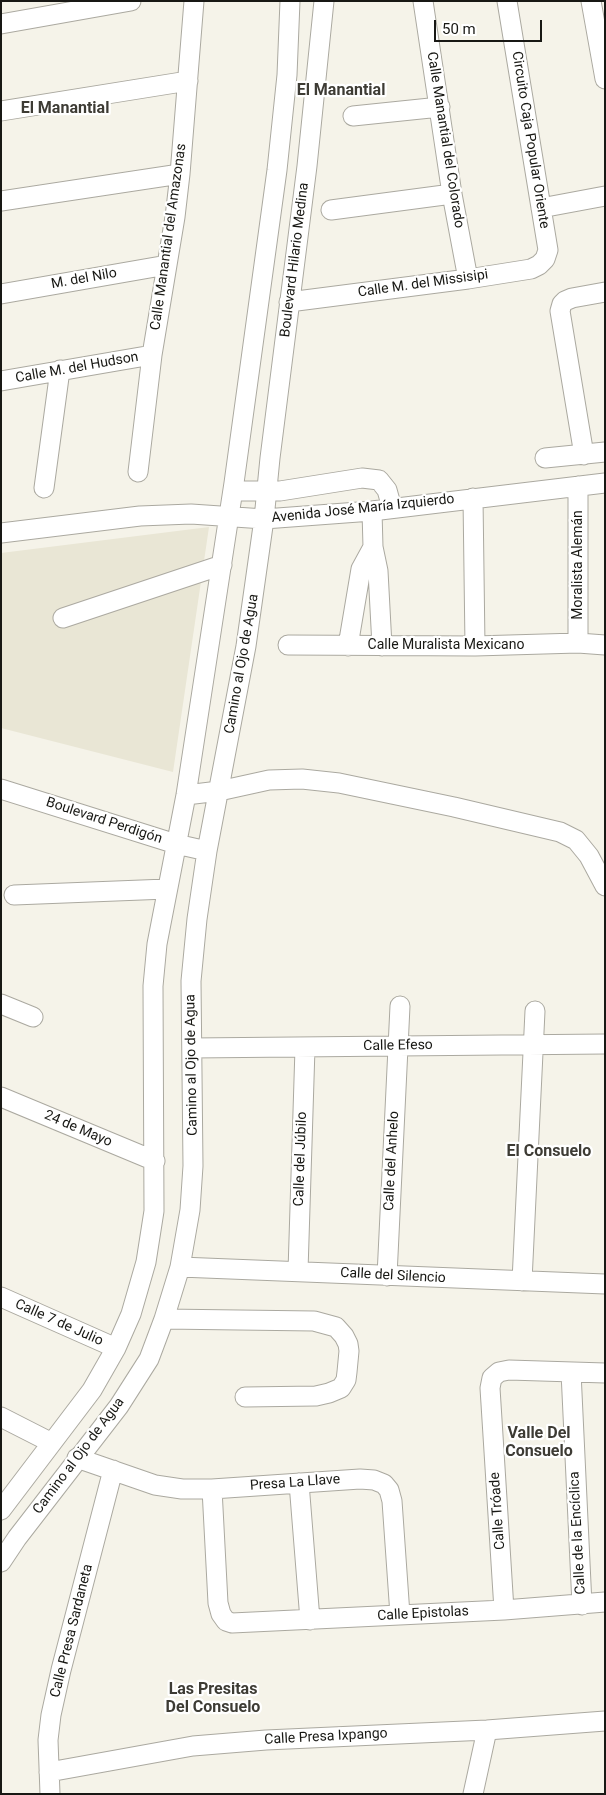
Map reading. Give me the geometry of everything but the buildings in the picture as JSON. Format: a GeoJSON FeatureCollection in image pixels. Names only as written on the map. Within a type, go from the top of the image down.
{"type":"FeatureCollection","features":[{"type":"Feature","properties":{"kind":"street"},"geometry":{"type":"LineString","coordinates":[[1,24],[131,1]]}},
{"type":"Feature","properties":{"kind":"street","name":"Calle Manantial del Amazonas"},"geometry":{"type":"LineString","coordinates":[[138,472],[152,355],[180,174],[194,1]]}},
{"type":"Feature","properties":{"kind":"street"},"geometry":{"type":"LineString","coordinates":[[229,516],[277,170],[286,75],[290,1]]}},
{"type":"Feature","properties":{"kind":"street","name":"Boulevard Hilario Medina"},"geometry":{"type":"LineString","coordinates":[[264,519],[324,1]]}},
{"type":"Feature","properties":{"kind":"street","name":"Calle Manantial del Colorado"},"geometry":{"type":"LineString","coordinates":[[424,1],[452,194],[468,279]]}},
{"type":"Feature","properties":{"kind":"street","name":"Circuito Caja Popular Oriente"},"geometry":{"type":"LineString","coordinates":[[507,1],[548,250]]}},
{"type":"Feature","properties":{"kind":"street"},"geometry":{"type":"LineString","coordinates":[[591,1],[605,79]]}},
{"type":"Feature","properties":{"kind":"street"},"geometry":{"type":"LineString","coordinates":[[1,111],[188,81]]}},
{"type":"Feature","properties":{"kind":"street"},"geometry":{"type":"LineString","coordinates":[[353,116],[440,106]]}},
{"type":"Feature","properties":{"kind":"street"},"geometry":{"type":"LineString","coordinates":[[1,201],[180,174]]}},
{"type":"Feature","properties":{"kind":"street"},"geometry":{"type":"LineString","coordinates":[[331,210],[452,194]]}},
{"type":"Feature","properties":{"kind":"street"},"geometry":{"type":"LineString","coordinates":[[541,208],[605,196]]}},
{"type":"Feature","properties":{"kind":"street","name":"Calle M. del Missisipi"},"geometry":{"type":"LineString","coordinates":[[289,302],[531,269],[545,259],[548,250]]}},
{"type":"Feature","properties":{"kind":"street","name":"M. del Nilo"},"geometry":{"type":"LineString","coordinates":[[1,294],[166,265]]}},
{"type":"Feature","properties":{"kind":"street"},"geometry":{"type":"LineString","coordinates":[[584,455],[560,311],[562,304],[572,298],[605,292]]}},
{"type":"Feature","properties":{"kind":"street","name":"Calle M. del Hudson"},"geometry":{"type":"LineString","coordinates":[[1,381],[152,355]]}},
{"type":"Feature","properties":{"kind":"street"},"geometry":{"type":"LineString","coordinates":[[44,488],[60,370]]}},
{"type":"Feature","properties":{"kind":"street"},"geometry":{"type":"LineString","coordinates":[[545,458],[605,452]]}},
{"type":"Feature","properties":{"kind":"street"},"geometry":{"type":"LineString","coordinates":[[233,491],[267,492],[362,478],[379,480],[387,490],[392,508]]}},
{"type":"Feature","properties":{"kind":"street","name":"Avenida José María Izquierdo"},"geometry":{"type":"LineString","coordinates":[[1,533],[140,516],[191,514],[264,519],[392,508],[605,483]]}},
{"type":"Feature","properties":{"kind":"street","name":"Moralista Alemán"},"geometry":{"type":"LineString","coordinates":[[578,486],[578,643]]}},
{"type":"Feature","properties":{"kind":"street"},"geometry":{"type":"LineString","coordinates":[[473,498],[474,646]]}},
{"type":"Feature","properties":{"kind":"street"},"geometry":{"type":"LineString","coordinates":[[372,510],[373,547],[378,571],[382,646]]}},
{"type":"Feature","properties":{"kind":"street","name":"Camino al Ojo de Agua"},"geometry":{"type":"LineString","coordinates":[[1,1510],[92,1390],[116,1348],[131,1314],[146,1262],[154,1211],[153,986],[157,944],[186,795],[229,516]]}},
{"type":"Feature","properties":{"kind":"street","name":"Camino al Ojo de Agua"},"geometry":{"type":"LineString","coordinates":[[1,1562],[77,1458],[118,1406],[149,1359],[180,1267],[190,1210],[193,1166],[191,981],[197,918],[207,850],[246,646],[264,519]]}},
{"type":"Feature","properties":{"kind":"street"},"geometry":{"type":"LineString","coordinates":[[348,646],[361,569],[373,547]]}},
{"type":"Feature","properties":{"kind":"street"},"geometry":{"type":"LineString","coordinates":[[63,618],[222,565]]}},
{"type":"Feature","properties":{"kind":"street","name":"Calle Muralista Mexicano"},"geometry":{"type":"LineString","coordinates":[[288,645],[474,646],[605,644]]}},
{"type":"Feature","properties":{"kind":"street"},"geometry":{"type":"LineString","coordinates":[[186,795],[269,780],[302,779],[339,783],[454,807],[560,832],[576,840],[589,856],[605,886]]}},
{"type":"Feature","properties":{"kind":"street","name":"Boulevard Perdigón"},"geometry":{"type":"LineString","coordinates":[[1,789],[176,844],[207,850]]}},
{"type":"Feature","properties":{"kind":"street"},"geometry":{"type":"LineString","coordinates":[[14,895],[167,888]]}},
{"type":"Feature","properties":{"kind":"street"},"geometry":{"type":"LineString","coordinates":[[1,1004],[33,1017]]}},
{"type":"Feature","properties":{"kind":"street","name":"Calle del Anhelo"},"geometry":{"type":"LineString","coordinates":[[387,1276],[400,1006]]}},
{"type":"Feature","properties":{"kind":"street"},"geometry":{"type":"LineString","coordinates":[[522,1281],[536,1012]]}},
{"type":"Feature","properties":{"kind":"street","name":"Calle Efeso"},"geometry":{"type":"LineString","coordinates":[[192,1048],[605,1044]]}},
{"type":"Feature","properties":{"kind":"street","name":"Calle del Júbilo"},"geometry":{"type":"LineString","coordinates":[[298,1271],[304,1048]]}},
{"type":"Feature","properties":{"kind":"street","name":"24 de Mayo"},"geometry":{"type":"LineString","coordinates":[[1,1096],[155,1161]]}},
{"type":"Feature","properties":{"kind":"street","name":"Calle del Silencio"},"geometry":{"type":"LineString","coordinates":[[180,1267],[605,1284]]}},
{"type":"Feature","properties":{"kind":"street","name":"Calle 7 de Julio"},"geometry":{"type":"LineString","coordinates":[[1,1297],[116,1348]]}},
{"type":"Feature","properties":{"kind":"street"},"geometry":{"type":"LineString","coordinates":[[164,1319],[314,1321],[336,1327],[348,1344],[350,1351],[348,1372],[341,1388],[316,1396],[245,1398]]}},
{"type":"Feature","properties":{"kind":"street","name":"Calle Tróade"},"geometry":{"type":"LineString","coordinates":[[504,1610],[490,1388],[492,1378],[499,1372],[509,1370],[605,1373]]}},
{"type":"Feature","properties":{"kind":"street","name":"Calle de la Encíclica"},"geometry":{"type":"LineString","coordinates":[[571,1372],[582,1605]]}},
{"type":"Feature","properties":{"kind":"street"},"geometry":{"type":"LineString","coordinates":[[1,1417],[52,1443]]}},
{"type":"Feature","properties":{"kind":"street","name":"Presa La Llave"},"geometry":{"type":"LineString","coordinates":[[77,1458],[155,1485],[182,1489],[212,1489],[360,1479],[374,1480],[384,1484],[392,1501],[400,1615]]}},
{"type":"Feature","properties":{"kind":"street","name":"Calle Presa Sardaneta"},"geometry":{"type":"LineString","coordinates":[[50,1794],[48,1740],[51,1715],[113,1470]]}},
{"type":"Feature","properties":{"kind":"street"},"geometry":{"type":"LineString","coordinates":[[299,1483],[310,1620]]}},
{"type":"Feature","properties":{"kind":"street","name":"Calle Epistolas"},"geometry":{"type":"LineString","coordinates":[[212,1489],[218,1603],[221,1614],[226,1620],[241,1624],[504,1610],[605,1602]]}},
{"type":"Feature","properties":{"kind":"street","name":"Calle Presa Ixpango"},"geometry":{"type":"LineString","coordinates":[[49,1772],[202,1746],[330,1736],[487,1730],[605,1721]]}},
{"type":"Feature","properties":{"kind":"street"},"geometry":{"type":"LineString","coordinates":[[473,1794],[487,1730]]}},
{"type":"Feature","properties":{"kind":"shaded area"},"geometry":{"type":"Polygon","coordinates":[[[209,527],[173,772],[1,728],[1,553],[209,527]]]}},
{"type":"Feature","properties":{"kind":"district","name":"El Manantial"},"geometry":{"type":"Point","coordinates":[341,91]}},
{"type":"Feature","properties":{"kind":"district","name":"El Manantial"},"geometry":{"type":"Point","coordinates":[65,109]}},
{"type":"Feature","properties":{"kind":"district","name":"El Consuelo"},"geometry":{"type":"Point","coordinates":[549,1152]}},
{"type":"Feature","properties":{"kind":"district","name":"Valle Del Consuelo"},"geometry":{"type":"Point","coordinates":[539,1443]}},
{"type":"Feature","properties":{"kind":"district","name":"Las Presitas Del Consuelo"},"geometry":{"type":"Point","coordinates":[213,1699]}}]}
